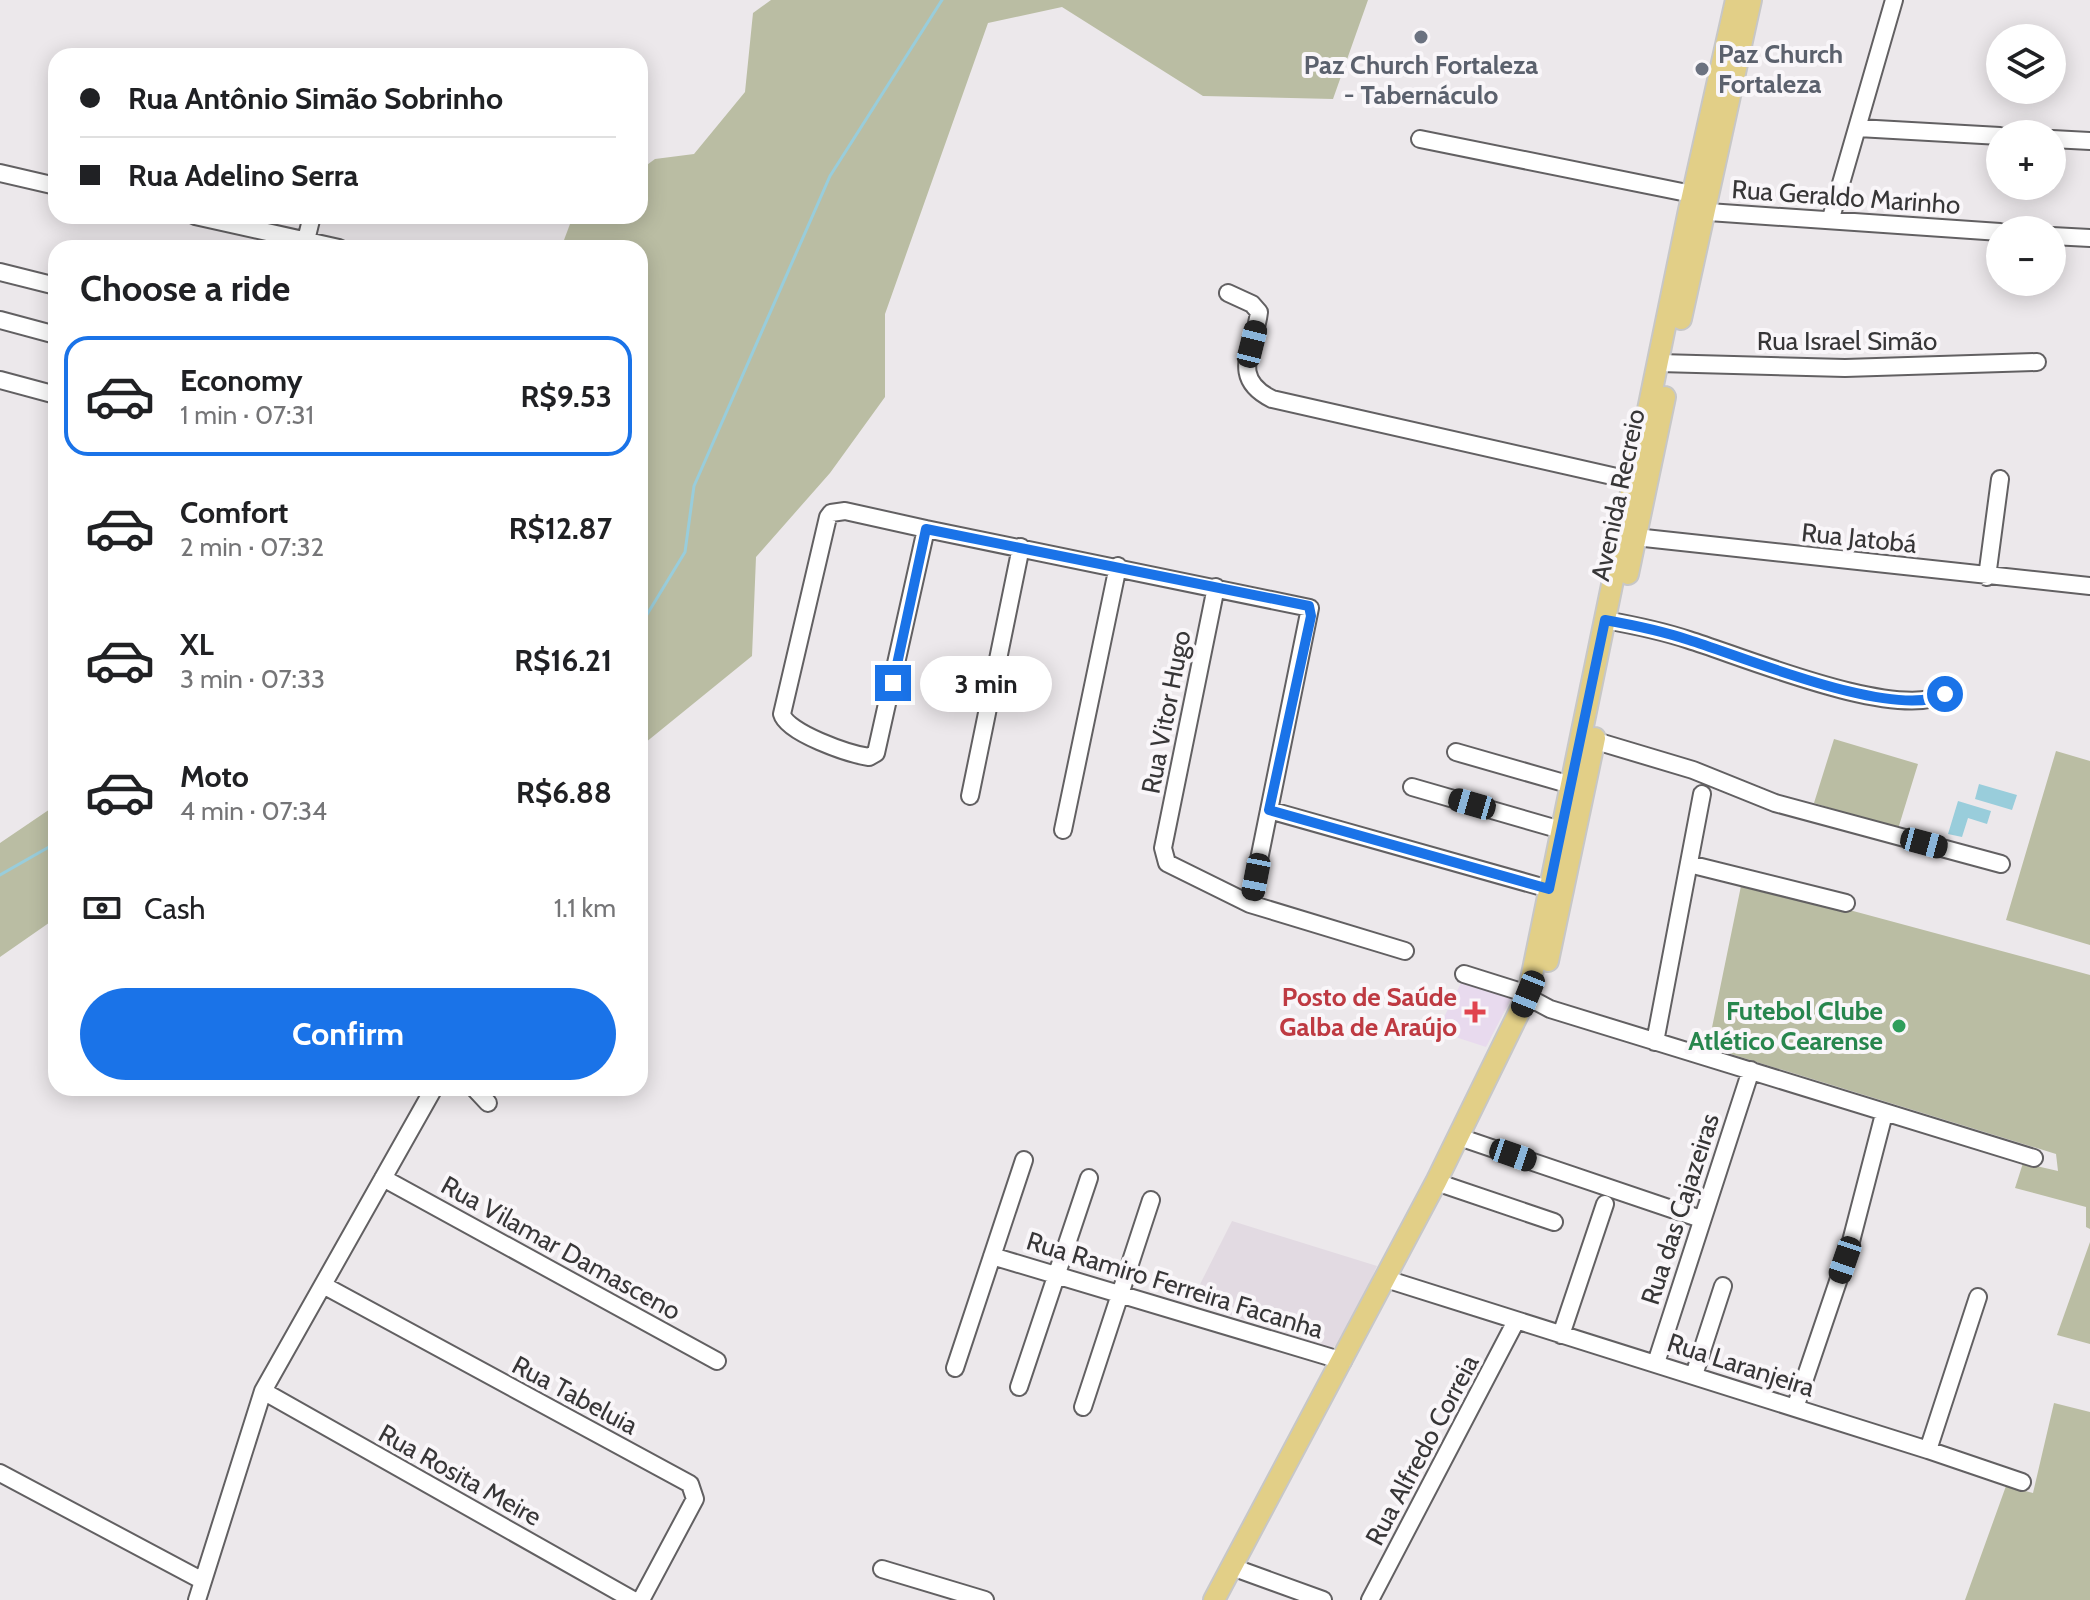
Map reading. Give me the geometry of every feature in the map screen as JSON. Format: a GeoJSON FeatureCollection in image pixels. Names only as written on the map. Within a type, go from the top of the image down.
{"type":"FeatureCollection","features":[{"type":"Feature","properties":{"kind":"main road","name":"Avenida Recreio"},"geometry":{"type":"LineString","coordinates":[[1736,0],[1737,32]]}},
{"type":"Feature","properties":{"kind":"main road","name":"Avenida Recreio"},"geometry":{"type":"LineString","coordinates":[[1532,997],[1543,983],[1561,909],[1588,738],[1695,205],[1737,32],[1751,0]]}},
{"type":"Feature","properties":{"kind":"main road","name":"Avenida Recreio"},"geometry":{"type":"LineString","coordinates":[[1532,997],[1561,830],[1571,785],[1588,738]]}},
{"type":"Feature","properties":{"kind":"main road"},"geometry":{"type":"LineString","coordinates":[[1214,1600],[1343,1361],[1532,997]]}},
{"type":"Feature","properties":{"kind":"street"},"geometry":{"type":"LineString","coordinates":[[1831,218],[1894,0]]}},
{"type":"Feature","properties":{"kind":"street"},"geometry":{"type":"LineString","coordinates":[[1858,128],[1986,135]]}},
{"type":"Feature","properties":{"kind":"street","name":"Rua Geraldo Marinho"},"geometry":{"type":"LineString","coordinates":[[1420,139],[1695,205],[1986,231]]}},
{"type":"Feature","properties":{"kind":"street"},"geometry":{"type":"LineString","coordinates":[[2066,140],[2090,141]]}},
{"type":"Feature","properties":{"kind":"street"},"geometry":{"type":"LineString","coordinates":[[0,173],[48,184]]}},
{"type":"Feature","properties":{"kind":"street"},"geometry":{"type":"LineString","coordinates":[[227,224],[290,240]]}},
{"type":"Feature","properties":{"kind":"street"},"geometry":{"type":"LineString","coordinates":[[2066,237],[2090,238]]}},
{"type":"Feature","properties":{"kind":"street"},"geometry":{"type":"LineString","coordinates":[[0,272],[48,284]]}},
{"type":"Feature","properties":{"kind":"street"},"geometry":{"type":"LineString","coordinates":[[1228,293],[1257,307],[1258,320],[1246,368],[1247,377],[1259,392],[1272,399],[1640,482]]}},
{"type":"Feature","properties":{"kind":"street"},"geometry":{"type":"LineString","coordinates":[[0,320],[48,333]]}},
{"type":"Feature","properties":{"kind":"street","name":"Rua Israel Simão"},"geometry":{"type":"LineString","coordinates":[[1665,364],[1845,368],[2037,362]]}},
{"type":"Feature","properties":{"kind":"street"},"geometry":{"type":"LineString","coordinates":[[0,380],[48,393]]}},
{"type":"Feature","properties":{"kind":"street"},"geometry":{"type":"LineString","coordinates":[[1987,577],[2000,479]]}},
{"type":"Feature","properties":{"kind":"street"},"geometry":{"type":"LineString","coordinates":[[928,530],[880,745],[874,755],[851,752],[787,725],[782,714],[831,513],[845,511],[1309,606],[1311,616],[1250,904],[1405,951]]}},
{"type":"Feature","properties":{"kind":"street","name":"Rua Jatobá"},"geometry":{"type":"LineString","coordinates":[[1629,536],[2090,586]]}},
{"type":"Feature","properties":{"kind":"street"},"geometry":{"type":"LineString","coordinates":[[970,796],[1021,547]]}},
{"type":"Feature","properties":{"kind":"street"},"geometry":{"type":"LineString","coordinates":[[1063,830],[1118,566]]}},
{"type":"Feature","properties":{"kind":"street","name":"Rua Vitor Hugo"},"geometry":{"type":"LineString","coordinates":[[1216,587],[1163,848],[1164,859],[1172,868],[1250,904]]}},
{"type":"Feature","properties":{"kind":"street"},"geometry":{"type":"LineString","coordinates":[[1611,621],[1690,640],[1865,695],[1917,702],[1945,694]]}},
{"type":"Feature","properties":{"kind":"street"},"geometry":{"type":"LineString","coordinates":[[1588,738],[1693,770],[1775,803],[2001,864]]}},
{"type":"Feature","properties":{"kind":"street"},"geometry":{"type":"LineString","coordinates":[[1456,752],[1571,785]]}},
{"type":"Feature","properties":{"kind":"street"},"geometry":{"type":"LineString","coordinates":[[1412,787],[1561,830]]}},
{"type":"Feature","properties":{"kind":"street"},"geometry":{"type":"LineString","coordinates":[[1655,1042],[1702,794]]}},
{"type":"Feature","properties":{"kind":"street"},"geometry":{"type":"LineString","coordinates":[[1269,810],[1549,889]]}},
{"type":"Feature","properties":{"kind":"street"},"geometry":{"type":"LineString","coordinates":[[1689,864],[1846,903]]}},
{"type":"Feature","properties":{"kind":"street"},"geometry":{"type":"LineString","coordinates":[[1464,974],[1532,997],[1550,1009],[2034,1158]]}},
{"type":"Feature","properties":{"kind":"street","name":"Rua das Cajazeiras"},"geometry":{"type":"LineString","coordinates":[[1656,1363],[1751,1070]]}},
{"type":"Feature","properties":{"kind":"street"},"geometry":{"type":"LineString","coordinates":[[197,1600],[263,1391],[429,1096]]}},
{"type":"Feature","properties":{"kind":"street"},"geometry":{"type":"LineString","coordinates":[[481,1096],[488,1103]]}},
{"type":"Feature","properties":{"kind":"street"},"geometry":{"type":"LineString","coordinates":[[1795,1408],[1849,1249],[1853,1224],[1884,1114]]}},
{"type":"Feature","properties":{"kind":"street"},"geometry":{"type":"LineString","coordinates":[[1459,1137],[1701,1219]]}},
{"type":"Feature","properties":{"kind":"street"},"geometry":{"type":"LineString","coordinates":[[955,1368],[1024,1160]]}},
{"type":"Feature","properties":{"kind":"street","name":"Rua Vilamar Damasceno"},"geometry":{"type":"LineString","coordinates":[[383,1178],[717,1361]]}},
{"type":"Feature","properties":{"kind":"street"},"geometry":{"type":"LineString","coordinates":[[1019,1387],[1089,1178]]}},
{"type":"Feature","properties":{"kind":"street"},"geometry":{"type":"LineString","coordinates":[[1436,1182],[1554,1222]]}},
{"type":"Feature","properties":{"kind":"street"},"geometry":{"type":"LineString","coordinates":[[1083,1407],[1151,1200]]}},
{"type":"Feature","properties":{"kind":"street"},"geometry":{"type":"LineString","coordinates":[[1561,1335],[1605,1204]]}},
{"type":"Feature","properties":{"kind":"street","name":"Rua Ramiro Ferreira Facanha"},"geometry":{"type":"LineString","coordinates":[[992,1256],[1343,1361]]}},
{"type":"Feature","properties":{"kind":"street","name":"Rua Laranjeira"},"geometry":{"type":"LineString","coordinates":[[1386,1279],[2022,1482]]}},
{"type":"Feature","properties":{"kind":"street","name":"Rua Tabeluia"},"geometry":{"type":"LineString","coordinates":[[323,1285],[690,1484],[695,1499],[641,1600]]}},
{"type":"Feature","properties":{"kind":"street"},"geometry":{"type":"LineString","coordinates":[[1694,1375],[1723,1286]]}},
{"type":"Feature","properties":{"kind":"street"},"geometry":{"type":"LineString","coordinates":[[1928,1450],[1978,1297]]}},
{"type":"Feature","properties":{"kind":"street","name":"Rua Alfredo Correia"},"geometry":{"type":"LineString","coordinates":[[1370,1600],[1516,1321]]}},
{"type":"Feature","properties":{"kind":"street","name":"Rua Rosita Meire"},"geometry":{"type":"LineString","coordinates":[[263,1391],[633,1600]]}},
{"type":"Feature","properties":{"kind":"street"},"geometry":{"type":"LineString","coordinates":[[0,1473],[203,1581]]}},
{"type":"Feature","properties":{"kind":"street"},"geometry":{"type":"LineString","coordinates":[[1232,1567],[1323,1600]]}},
{"type":"Feature","properties":{"kind":"street"},"geometry":{"type":"LineString","coordinates":[[882,1569],[985,1600]]}},
{"type":"Feature","properties":{"kind":"shaded area","name":"Posto de Saúde Galba de Araújo"},"geometry":{"type":"Polygon","coordinates":[[[1463,979],[1514,993],[1486,1047],[1437,1031],[1463,979]]]}},
{"type":"Feature","properties":{"kind":"shaded area"},"geometry":{"type":"Polygon","coordinates":[[[1232,1221],[1377,1266],[1343,1342],[1331,1348],[1191,1302],[1232,1221]]]}},
{"type":"Feature","properties":{"kind":"green space"},"geometry":{"type":"Polygon","coordinates":[[[771,0],[1368,0],[1333,99],[1203,96],[1062,7],[988,23],[885,314],[885,397],[830,473],[756,557],[752,656],[648,740],[648,240],[564,240],[570,224],[648,224],[648,164],[655,159],[694,154],[745,92],[753,13],[771,0]]]}},
{"type":"Feature","properties":{"kind":"green space"},"geometry":{"type":"Polygon","coordinates":[[[1834,739],[1918,764],[1898,829],[1814,803],[1834,739]]]}},
{"type":"Feature","properties":{"kind":"green space"},"geometry":{"type":"Polygon","coordinates":[[[2056,751],[2090,761],[2090,945],[2006,920],[2056,751]]]}},
{"type":"Feature","properties":{"kind":"green space"},"geometry":{"type":"Polygon","coordinates":[[[48,810],[48,924],[0,957],[0,843],[48,810]]]}},
{"type":"Feature","properties":{"kind":"green space","name":"Futebol Clube Atlético Cearense"},"geometry":{"type":"Polygon","coordinates":[[[1742,881],[2090,975],[2090,1229],[2086,1227],[2086,1207],[2015,1188],[2023,1163],[2058,1171],[2056,1154],[1708,1047],[1742,881]]]}},
{"type":"Feature","properties":{"kind":"green space"},"geometry":{"type":"Polygon","coordinates":[[[2090,1242],[2090,1344],[2057,1335],[2090,1242]]]}},
{"type":"Feature","properties":{"kind":"green space"},"geometry":{"type":"Polygon","coordinates":[[[2054,1403],[2090,1412],[2090,1600],[1965,1600],[2006,1486],[2033,1493],[2054,1403]]]}},
{"type":"Feature","properties":{"kind":"water"},"geometry":{"type":"Polygon","coordinates":[[[1979,784],[2017,795],[2012,810],[1975,799],[1979,784]]]}},
{"type":"Feature","properties":{"kind":"water"},"geometry":{"type":"Polygon","coordinates":[[[1958,801],[1991,811],[1987,824],[1968,818],[1962,837],[1948,834],[1958,801]]]}},
{"type":"Feature","properties":{"kind":"waterway"},"geometry":{"type":"LineString","coordinates":[[648,613],[685,552],[694,486],[830,176],[942,0]]}},
{"type":"Feature","properties":{"kind":"waterway"},"geometry":{"type":"LineString","coordinates":[[0,875],[48,848]]}},
{"type":"Feature","properties":{"kind":"place","name":"Paz Church Fortaleza - Tabernáculo"},"geometry":{"type":"Point","coordinates":[1421,37]}},
{"type":"Feature","properties":{"kind":"place","name":"Paz Church Fortaleza"},"geometry":{"type":"Point","coordinates":[1702,69]}},
{"type":"Feature","properties":{"kind":"place","name":"Posto de Saúde Galba de Araújo"},"geometry":{"type":"Point","coordinates":[1475,1012]}},
{"type":"Feature","properties":{"kind":"place","name":"Futebol Clube Atlético Cearense"},"geometry":{"type":"Point","coordinates":[1899,1026]}},
{"type":"Feature","properties":{"kind":"route"},"geometry":{"type":"LineString","coordinates":[[893,683],[926,529],[1309,606],[1311,616],[1269,810],[1549,889],[1605,620],[1690,640],[1865,695],[1917,702],[1933,700],[1945,694]]}}]}
